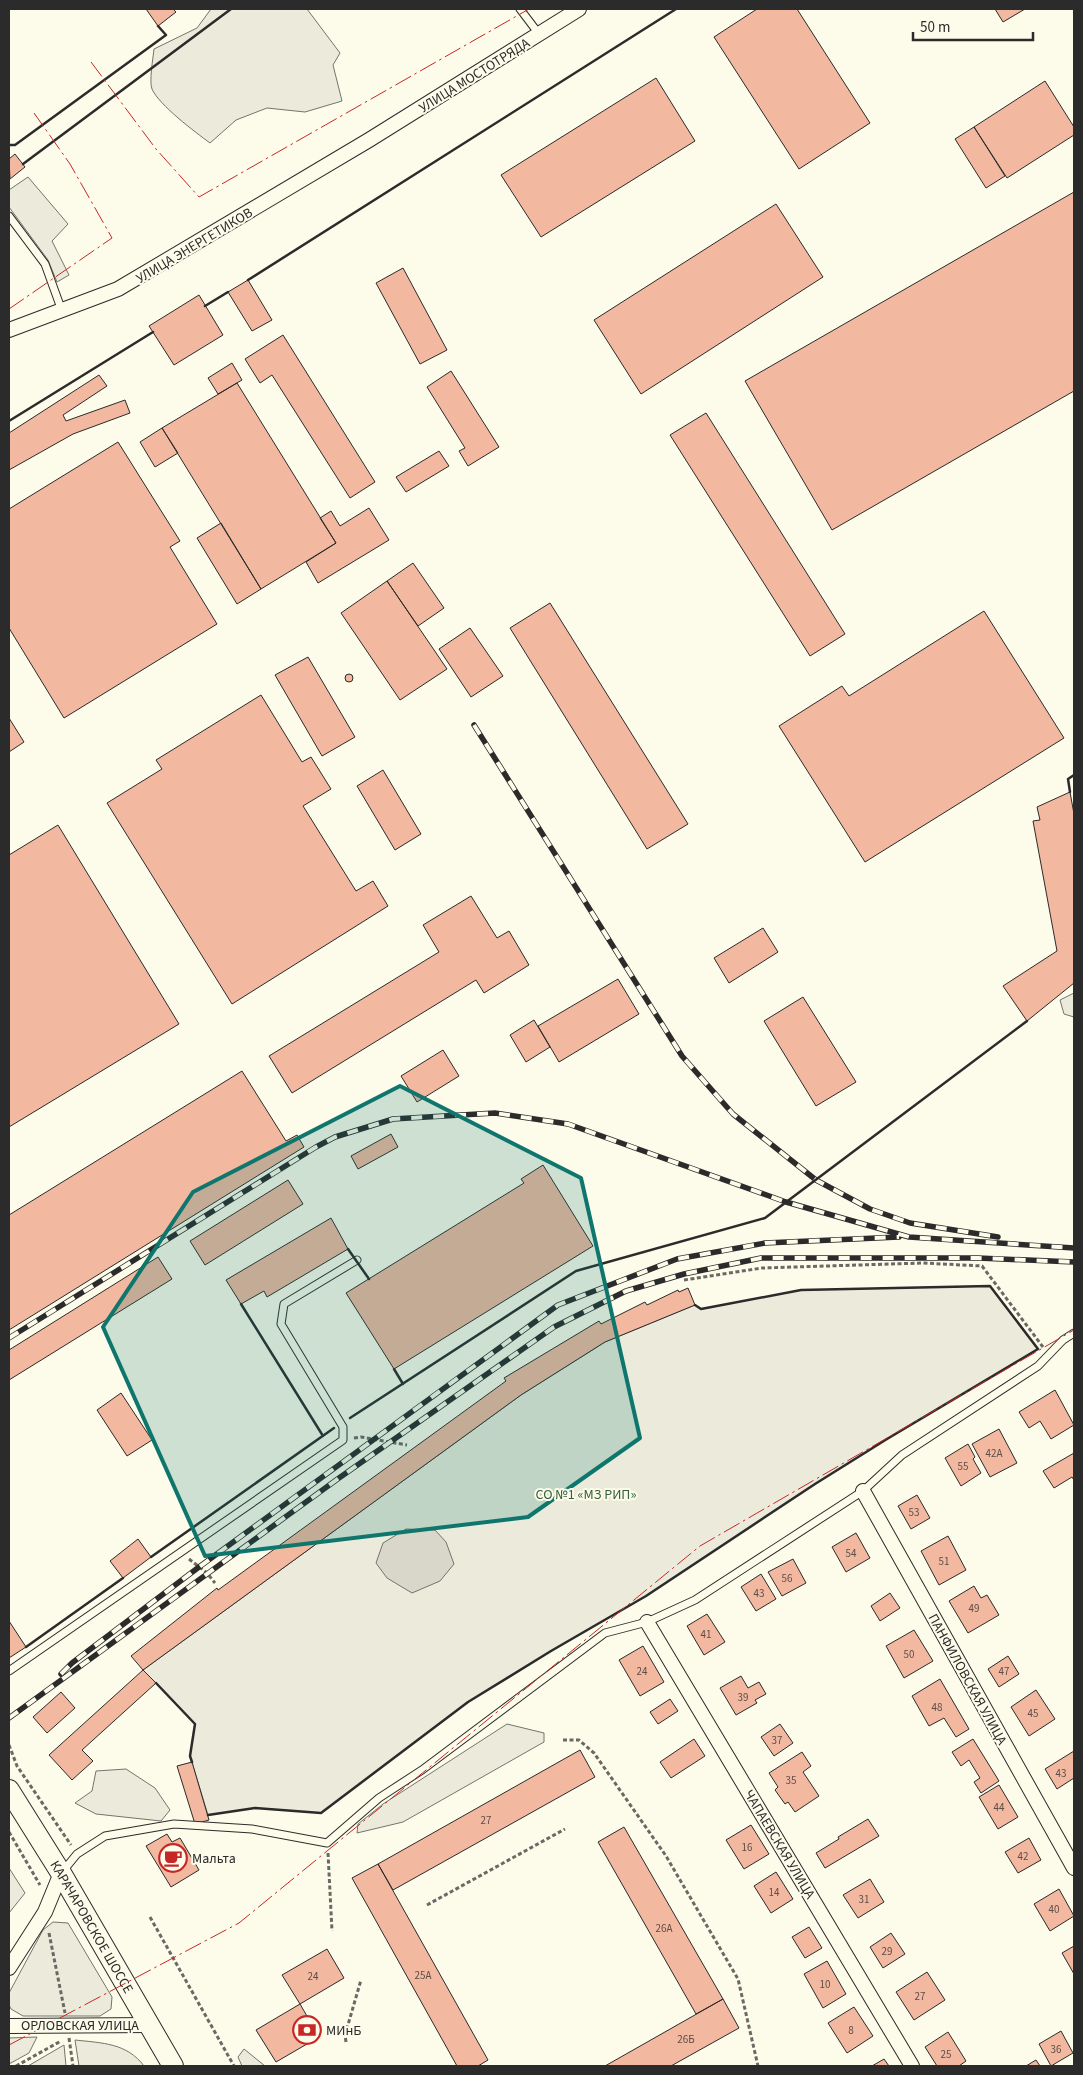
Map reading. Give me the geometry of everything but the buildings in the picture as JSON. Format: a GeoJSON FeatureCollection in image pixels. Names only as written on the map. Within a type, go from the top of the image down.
{"type":"FeatureCollection","features":[{"type":"Feature","properties":{"kind":"street","name":"УЛИЦА МОСТОТРЯДА"},"geometry":{"type":"LineString","coordinates":[[369,140],[578,9]]}},
{"type":"Feature","properties":{"kind":"street","name":"УЛИЦА ЭНЕРГЕТИКОВ"},"geometry":{"type":"LineString","coordinates":[[9,330],[118,289],[369,140]]}},
{"type":"Feature","properties":{"kind":"street","name":"ПАНФИЛОВСКАЯ УЛИЦА"},"geometry":{"type":"LineString","coordinates":[[863,1491],[1074,1868]]}},
{"type":"Feature","properties":{"kind":"street","name":"ЧАПАЕВСКАЯ УЛИЦА"},"geometry":{"type":"LineString","coordinates":[[647,1622],[912,2066]]}},
{"type":"Feature","properties":{"kind":"street","name":"КАРАЧАРОВСКОЕ ШОССЕ"},"geometry":{"type":"LineString","coordinates":[[9,1790],[61,1873],[173,2066]]}},
{"type":"Feature","properties":{"kind":"street"},"geometry":{"type":"LineString","coordinates":[[9,1968],[45,1912],[61,1873]]}},
{"type":"Feature","properties":{"kind":"street","name":"ОРЛОВСКАЯ УЛИЦА"},"geometry":{"type":"LineString","coordinates":[[9,2026],[150,2024]]}},
{"type":"Feature","properties":{"kind":"lane"},"geometry":{"type":"LineString","coordinates":[[520,9],[539,34]]}},
{"type":"Feature","properties":{"kind":"lane"},"geometry":{"type":"LineString","coordinates":[[9,216],[45,264],[62,311]]}},
{"type":"Feature","properties":{"kind":"lane"},"geometry":{"type":"LineString","coordinates":[[9,1671],[343,1440],[343,1427],[281,1324],[284,1304],[357,1260]]}},
{"type":"Feature","properties":{"kind":"lane"},"geometry":{"type":"LineString","coordinates":[[61,1873],[77,1854],[105,1836],[174,1824],[252,1829],[327,1843],[379,1798],[422,1770],[605,1632],[647,1622],[695,1600],[863,1491],[902,1454],[1038,1366],[1063,1340],[1074,1333]]}},
{"type":"Feature","properties":{"kind":"path"},"geometry":{"type":"LineString","coordinates":[[684,1280],[762,1268],[923,1263],[982,1266],[1049,1355]]}},
{"type":"Feature","properties":{"kind":"path"},"geometry":{"type":"LineString","coordinates":[[343,1440],[361,1437],[407,1445]]}},
{"type":"Feature","properties":{"kind":"path"},"geometry":{"type":"LineString","coordinates":[[181,1552],[215,1583]]}},
{"type":"Feature","properties":{"kind":"path"},"geometry":{"type":"LineString","coordinates":[[563,1740],[580,1740],[594,1753],[666,1856],[738,1978],[758,2066]]}},
{"type":"Feature","properties":{"kind":"path"},"geometry":{"type":"LineString","coordinates":[[9,1745],[17,1766],[77,1854]]}},
{"type":"Feature","properties":{"kind":"path"},"geometry":{"type":"LineString","coordinates":[[426,1905],[565,1829]]}},
{"type":"Feature","properties":{"kind":"path"},"geometry":{"type":"LineString","coordinates":[[327,1843],[332,1893],[332,1931]]}},
{"type":"Feature","properties":{"kind":"path"},"geometry":{"type":"LineString","coordinates":[[150,1917],[234,2066]]}},
{"type":"Feature","properties":{"kind":"path"},"geometry":{"type":"LineString","coordinates":[[346,2042],[345,2035],[361,1980]]}},
{"type":"Feature","properties":{"kind":"path"},"geometry":{"type":"LineString","coordinates":[[16,2066],[69,2036],[73,2066]]}},
{"type":"Feature","properties":{"kind":"highlighted area"},"geometry":{"type":"Polygon","coordinates":[[[400,1086],[581,1178],[640,1438],[528,1517],[205,1556],[103,1327],[193,1192],[400,1086]]]}},
{"type":"Feature","properties":{"kind":"green space"},"geometry":{"type":"Polygon","coordinates":[[[211,9],[307,9],[340,53],[333,65],[342,101],[305,112],[267,108],[236,120],[210,143],[162,103],[152,89],[151,81],[154,49],[197,28],[211,9]]]}},
{"type":"Feature","properties":{"kind":"green space"},"geometry":{"type":"Polygon","coordinates":[[[1074,993],[1074,1017],[1064,1014],[1060,1000],[1074,993]]]}},
{"type":"Feature","properties":{"kind":"green space","name":"СО №1 «МЗ РИП»"},"geometry":{"type":"Polygon","coordinates":[[[990,1286],[1038,1349],[815,1484],[646,1596],[468,1702],[321,1813],[255,1808],[208,1815],[190,1756],[195,1724],[143,1670],[521,1395],[605,1342],[695,1305],[702,1309],[801,1290],[990,1286]]]}},
{"type":"Feature","properties":{"kind":"green space"},"geometry":{"type":"Polygon","coordinates":[[[507,1724],[544,1733],[544,1742],[403,1822],[357,1833],[358,1824],[383,1804],[507,1724]]]}},
{"type":"Feature","properties":{"kind":"green space"},"geometry":{"type":"Polygon","coordinates":[[[126,1769],[155,1788],[170,1810],[161,1821],[96,1814],[75,1803],[92,1791],[96,1771],[126,1769]]]}},
{"type":"Feature","properties":{"kind":"green space"},"geometry":{"type":"Polygon","coordinates":[[[9,1868],[25,1893],[9,1913],[9,1868]]]}},
{"type":"Feature","properties":{"kind":"green space"},"geometry":{"type":"Polygon","coordinates":[[[53,1922],[68,1923],[112,1997],[111,2009],[100,2016],[23,2016],[11,2009],[9,2005],[9,1993],[43,1930],[53,1922]]]}},
{"type":"Feature","properties":{"kind":"green space"},"geometry":{"type":"Polygon","coordinates":[[[37,2037],[29,2053],[9,2064],[9,2038],[37,2037]]]}},
{"type":"Feature","properties":{"kind":"green space"},"geometry":{"type":"Polygon","coordinates":[[[75,2040],[104,2043],[122,2048],[137,2058],[144,2066],[79,2066],[75,2040]]]}},
{"type":"Feature","properties":{"kind":"green space"},"geometry":{"type":"Polygon","coordinates":[[[64,2045],[66,2066],[28,2066],[64,2045]]]}},
{"type":"Feature","properties":{"kind":"green space"},"geometry":{"type":"Polygon","coordinates":[[[244,2049],[265,2066],[242,2066],[238,2057],[244,2049]]]}},
{"type":"Feature","properties":{"kind":"shaded area"},"geometry":{"type":"Polygon","coordinates":[[[28,177],[68,224],[52,241],[69,275],[57,282],[48,260],[9,207],[9,190],[28,177]]]}},
{"type":"Feature","properties":{"kind":"shaded area"},"geometry":{"type":"Polygon","coordinates":[[[406,1529],[435,1530],[446,1542],[454,1564],[440,1581],[412,1593],[387,1578],[376,1563],[383,1543],[406,1529]]]}},
{"type":"Feature","properties":{"kind":"railway"},"geometry":{"type":"LineString","coordinates":[[474,725],[682,1056],[733,1114],[816,1180],[870,1209],[910,1223],[998,1237]]}},
{"type":"Feature","properties":{"kind":"railway"},"geometry":{"type":"LineString","coordinates":[[9,1338],[316,1147],[335,1137],[393,1119],[495,1113],[568,1124],[786,1202],[909,1237],[1074,1248]]}},
{"type":"Feature","properties":{"kind":"railway"},"geometry":{"type":"LineString","coordinates":[[61,1674],[72,1663],[199,1567],[558,1305],[677,1259],[765,1243],[899,1237]]}},
{"type":"Feature","properties":{"kind":"railway"},"geometry":{"type":"LineString","coordinates":[[9,1718],[339,1478],[554,1327],[626,1291],[684,1274],[761,1258],[978,1258],[1074,1262]]}},
{"type":"Feature","properties":{"kind":"wall"},"geometry":{"type":"LineString","coordinates":[[23,164],[231,9]]}},
{"type":"Feature","properties":{"kind":"wall"},"geometry":{"type":"LineString","coordinates":[[248,280],[676,9]]}},
{"type":"Feature","properties":{"kind":"wall"},"geometry":{"type":"LineString","coordinates":[[9,145],[15,145],[166,35],[158,26]]}},
{"type":"Feature","properties":{"kind":"wall"},"geometry":{"type":"LineString","coordinates":[[205,306],[228,292]]}},
{"type":"Feature","properties":{"kind":"wall"},"geometry":{"type":"LineString","coordinates":[[9,421],[153,332]]}},
{"type":"Feature","properties":{"kind":"wall"},"geometry":{"type":"LineString","coordinates":[[1070,792],[1068,779],[1074,775]]}},
{"type":"Feature","properties":{"kind":"wall"},"geometry":{"type":"LineString","coordinates":[[350,1418],[576,1271],[765,1218],[1027,1021]]}},
{"type":"Feature","properties":{"kind":"wall"},"geometry":{"type":"LineString","coordinates":[[348,1249],[369,1279]]}},
{"type":"Feature","properties":{"kind":"wall"},"geometry":{"type":"LineString","coordinates":[[208,1815],[255,1808],[321,1813],[468,1702],[646,1596],[815,1484],[1038,1349],[990,1286],[801,1290],[701,1309],[695,1305]]}},
{"type":"Feature","properties":{"kind":"wall"},"geometry":{"type":"LineString","coordinates":[[241,1304],[323,1436]]}},
{"type":"Feature","properties":{"kind":"wall"},"geometry":{"type":"LineString","coordinates":[[394,1369],[403,1384]]}},
{"type":"Feature","properties":{"kind":"wall"},"geometry":{"type":"LineString","coordinates":[[151,1557],[334,1428]]}},
{"type":"Feature","properties":{"kind":"wall"},"geometry":{"type":"LineString","coordinates":[[26,1647],[123,1578]]}},
{"type":"Feature","properties":{"kind":"wall"},"geometry":{"type":"LineString","coordinates":[[156,1683],[195,1724],[190,1756],[192,1762]]}},
{"type":"Feature","properties":{"kind":"power"},"geometry":{"type":"LineString","coordinates":[[91,62],[156,149],[199,197],[529,9]]}},
{"type":"Feature","properties":{"kind":"power"},"geometry":{"type":"LineString","coordinates":[[9,309],[112,238],[70,164],[34,113]]}},
{"type":"Feature","properties":{"kind":"power"},"geometry":{"type":"LineString","coordinates":[[9,2045],[239,1923],[700,1546],[1074,1330]]}},
{"type":"Feature","properties":{"kind":"place","name":"Мальта"},"geometry":{"type":"Point","coordinates":[173,1858]}},
{"type":"Feature","properties":{"kind":"place","name":"МИнБ"},"geometry":{"type":"Point","coordinates":[307,2030]}}]}
